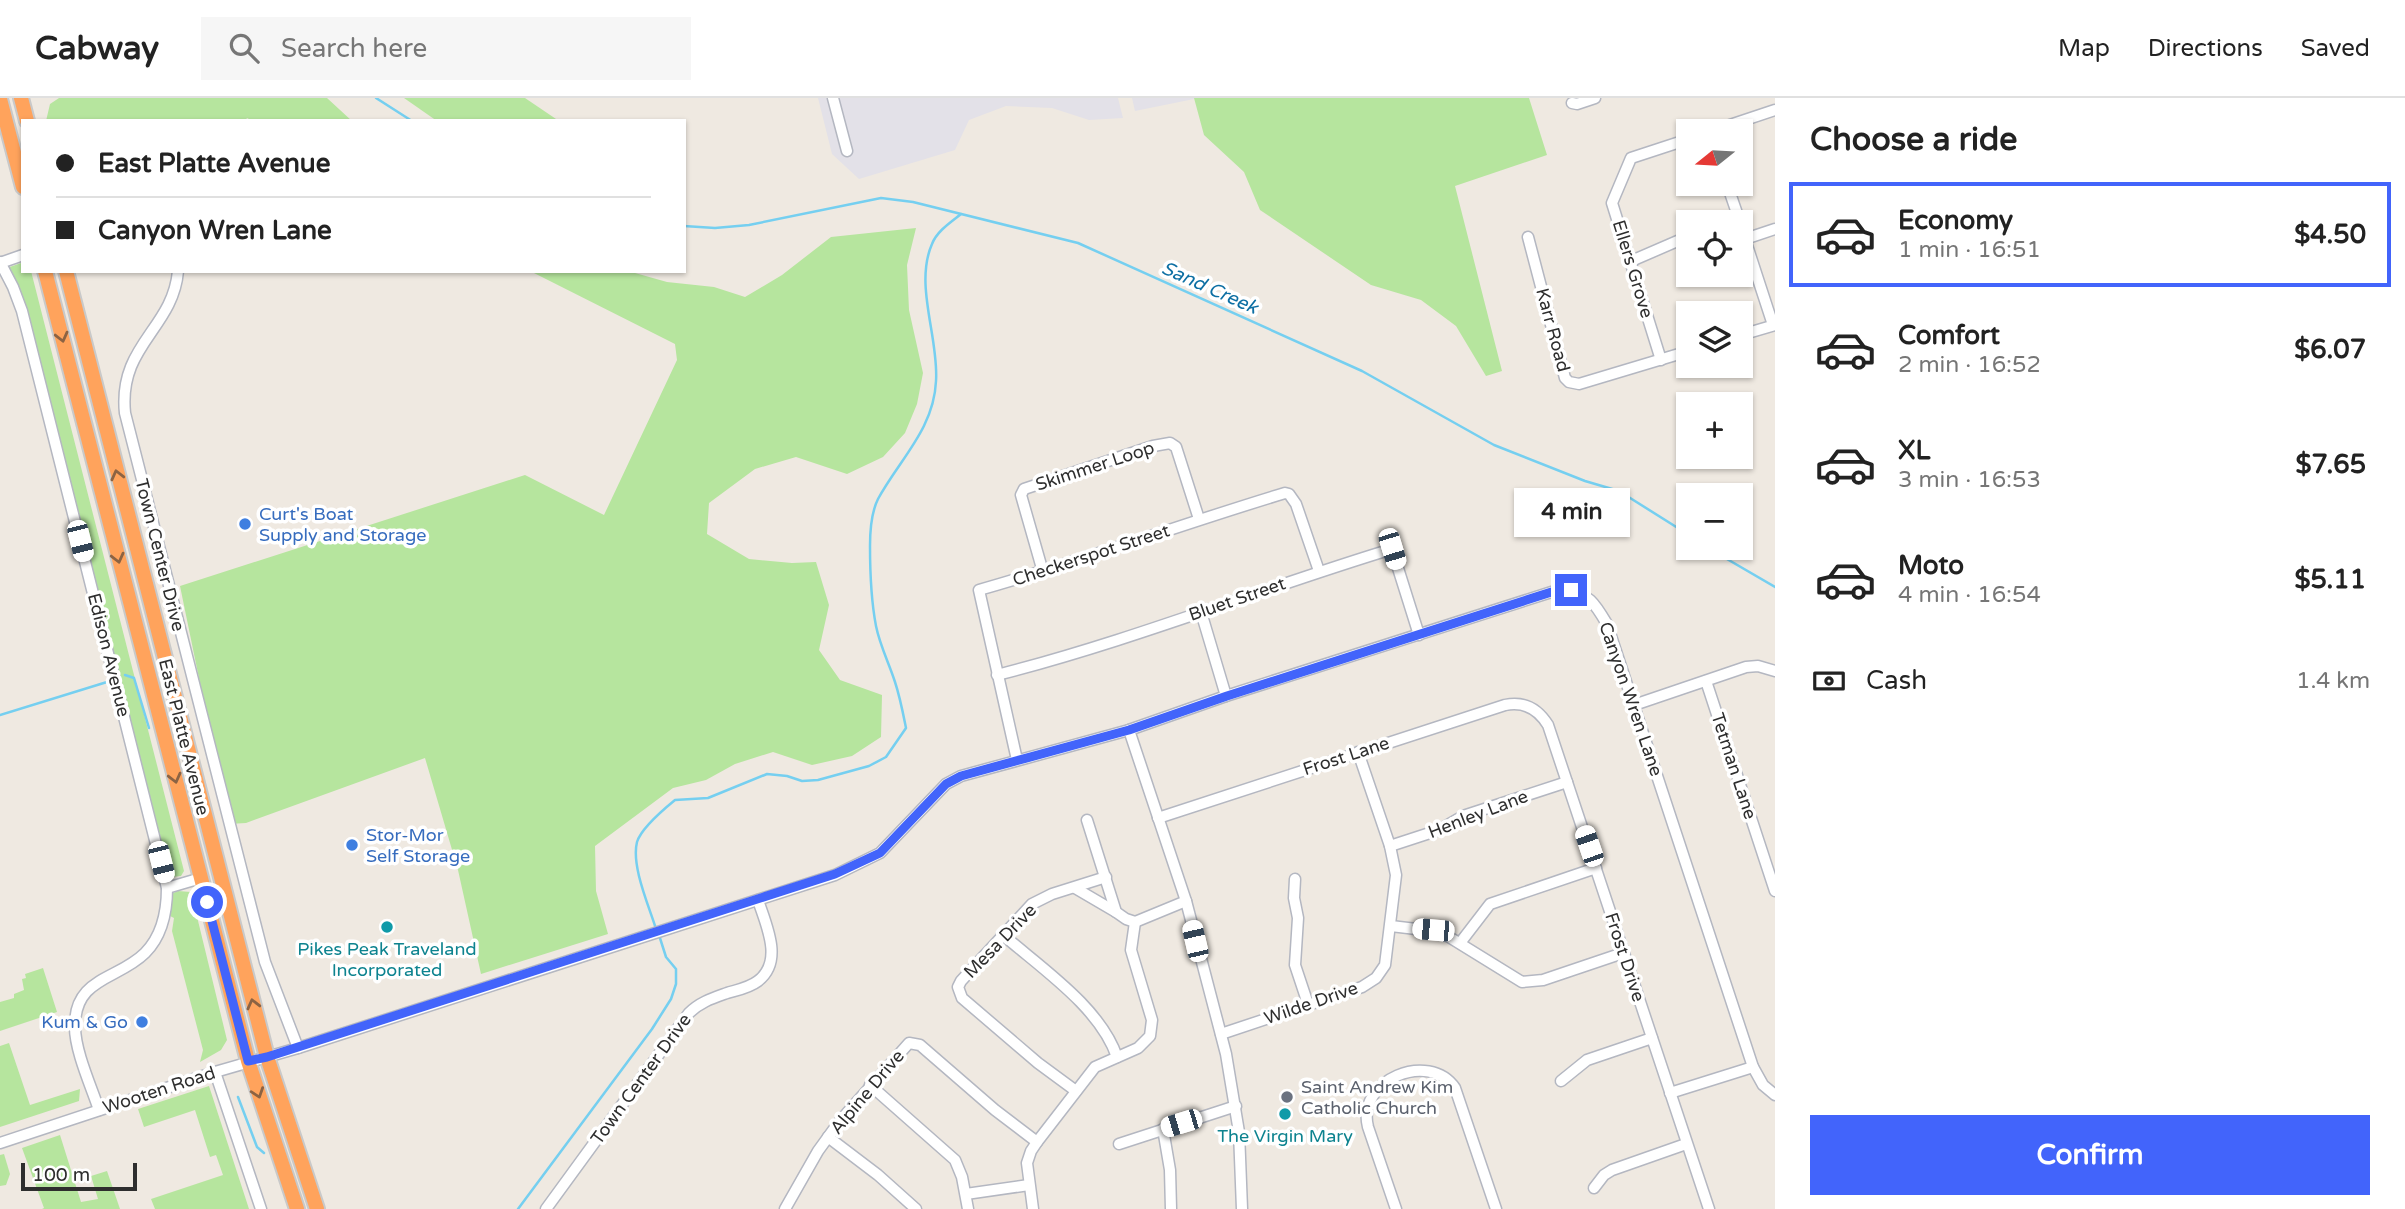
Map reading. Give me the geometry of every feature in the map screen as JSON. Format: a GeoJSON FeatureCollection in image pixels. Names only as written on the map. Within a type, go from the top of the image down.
{"type":"FeatureCollection","features":[{"type":"Feature","properties":{"kind":"highway"},"geometry":{"type":"LineString","coordinates":[[21,98],[26,119]]}},
{"type":"Feature","properties":{"kind":"highway"},"geometry":{"type":"LineString","coordinates":[[0,99],[21,179]]}},
{"type":"Feature","properties":{"kind":"highway","name":"East Platte Avenue"},"geometry":{"type":"LineString","coordinates":[[46,273],[248,1061],[297,1209]]}},
{"type":"Feature","properties":{"kind":"highway"},"geometry":{"type":"LineString","coordinates":[[60,273],[74,303]]}},
{"type":"Feature","properties":{"kind":"highway","name":"East Platte Avenue"},"geometry":{"type":"LineString","coordinates":[[66,273],[267,1057],[317,1209]]}},
{"type":"Feature","properties":{"kind":"street"},"geometry":{"type":"LineString","coordinates":[[833,98],[847,151]]}},
{"type":"Feature","properties":{"kind":"street"},"geometry":{"type":"LineString","coordinates":[[1569,103],[1577,104],[1595,98]]}},
{"type":"Feature","properties":{"kind":"street"},"geometry":{"type":"LineString","coordinates":[[1748,119],[1775,110]]}},
{"type":"Feature","properties":{"kind":"street","name":"Ellers Grove"},"geometry":{"type":"LineString","coordinates":[[1661,360],[1612,202],[1631,158],[1676,143]]}},
{"type":"Feature","properties":{"kind":"street"},"geometry":{"type":"LineString","coordinates":[[1753,236],[1775,229]]}},
{"type":"Feature","properties":{"kind":"street","name":"Karr Road"},"geometry":{"type":"LineString","coordinates":[[1528,237],[1565,378],[1569,382],[1578,383],[1676,355]]}},
{"type":"Feature","properties":{"kind":"street"},"geometry":{"type":"LineString","coordinates":[[1629,262],[1676,242]]}},
{"type":"Feature","properties":{"kind":"street"},"geometry":{"type":"LineString","coordinates":[[0,262],[21,257]]}},
{"type":"Feature","properties":{"kind":"street","name":"Edison Avenue"},"geometry":{"type":"LineString","coordinates":[[0,262],[22,311],[167,888],[167,906],[157,936],[144,954],[95,982],[81,999],[75,1017],[74,1031],[99,1110]]}},
{"type":"Feature","properties":{"kind":"street"},"geometry":{"type":"LineString","coordinates":[[1753,263],[1774,325],[1753,331]]}},
{"type":"Feature","properties":{"kind":"street","name":"Town Center Drive"},"geometry":{"type":"LineString","coordinates":[[178,273],[177,285],[166,312],[141,345],[127,375],[124,388],[125,413],[265,962],[298,1048]]}},
{"type":"Feature","properties":{"kind":"street","name":"Skimmer Loop"},"geometry":{"type":"LineString","coordinates":[[1043,572],[1021,495],[1024,489],[1153,446],[1170,443],[1176,447],[1199,519]]}},
{"type":"Feature","properties":{"kind":"street","name":"Checkerspot Street"},"geometry":{"type":"LineString","coordinates":[[1017,760],[979,590],[1043,572],[1199,519],[1289,494],[1296,504],[1319,571]]}},
{"type":"Feature","properties":{"kind":"street","name":"Bluet Street"},"geometry":{"type":"LineString","coordinates":[[997,675],[1074,655],[1319,571],[1392,549],[1419,635]]}},
{"type":"Feature","properties":{"kind":"street","name":"Canyon Wren Lane"},"geometry":{"type":"LineString","coordinates":[[799,886],[835,874],[880,853],[946,784],[976,771],[1129,730],[1564,588],[1580,592],[1595,602],[1607,624],[1752,1067],[1763,1085],[1775,1095]]}},
{"type":"Feature","properties":{"kind":"street"},"geometry":{"type":"LineString","coordinates":[[1201,612],[1227,696]]}},
{"type":"Feature","properties":{"kind":"street"},"geometry":{"type":"LineString","coordinates":[[1633,705],[1746,667],[1758,666],[1775,671]]}},
{"type":"Feature","properties":{"kind":"street","name":"Tetman Lane"},"geometry":{"type":"LineString","coordinates":[[1706,681],[1775,891]]}},
{"type":"Feature","properties":{"kind":"street","name":"Frost Lane"},"geometry":{"type":"LineString","coordinates":[[1158,818],[1505,705],[1522,704],[1535,710]]}},
{"type":"Feature","properties":{"kind":"street","name":"Frost Drive"},"geometry":{"type":"LineString","coordinates":[[1535,710],[1548,725],[1709,1209]]}},
{"type":"Feature","properties":{"kind":"street"},"geometry":{"type":"LineString","coordinates":[[1129,730],[1186,901],[1221,1034],[1236,1106],[1242,1209]]}},
{"type":"Feature","properties":{"kind":"street","name":"Wilde Drive"},"geometry":{"type":"LineString","coordinates":[[1221,1034],[1362,986],[1376,978],[1385,965],[1396,874],[1390,846],[1358,752]]}},
{"type":"Feature","properties":{"kind":"street","name":"Henley Lane"},"geometry":{"type":"LineString","coordinates":[[1390,846],[1438,830],[1463,816],[1567,782]]}},
{"type":"Feature","properties":{"kind":"street"},"geometry":{"type":"LineString","coordinates":[[1087,820],[1116,912]]}},
{"type":"Feature","properties":{"kind":"street"},"geometry":{"type":"LineString","coordinates":[[1460,943],[1490,904],[1596,867]]}},
{"type":"Feature","properties":{"kind":"street","name":"Mesa Drive"},"geometry":{"type":"LineString","coordinates":[[1076,1091],[1015,1044],[959,993],[958,987],[1031,904],[1052,894],[1106,877]]}},
{"type":"Feature","properties":{"kind":"street"},"geometry":{"type":"LineString","coordinates":[[167,888],[201,878]]}},
{"type":"Feature","properties":{"kind":"street"},"geometry":{"type":"LineString","coordinates":[[1295,879],[1294,898],[1298,918],[1295,965],[1308,1004]]}},
{"type":"Feature","properties":{"kind":"street","name":"Wooten Road"},"geometry":{"type":"LineString","coordinates":[[0,1143],[248,1061],[298,1048],[799,886]]}},
{"type":"Feature","properties":{"kind":"street"},"geometry":{"type":"LineString","coordinates":[[1075,888],[1125,919],[1135,922],[1186,901]]}},
{"type":"Feature","properties":{"kind":"street","name":"Town Center Drive"},"geometry":{"type":"LineString","coordinates":[[546,1209],[689,1013],[702,1002],[750,985],[764,975],[772,952],[758,900]]}},
{"type":"Feature","properties":{"kind":"street"},"geometry":{"type":"LineString","coordinates":[[1033,1209],[1028,1157],[1037,1142],[1095,1067],[1154,1039],[1152,1020],[1131,950],[1135,922]]}},
{"type":"Feature","properties":{"kind":"street"},"geometry":{"type":"LineString","coordinates":[[1391,926],[1433,930],[1460,943],[1515,978],[1529,982],[1543,980],[1623,953]]}},
{"type":"Feature","properties":{"kind":"street"},"geometry":{"type":"LineString","coordinates":[[1002,934],[1079,1000],[1109,1037],[1117,1057]]}},
{"type":"Feature","properties":{"kind":"street"},"geometry":{"type":"LineString","coordinates":[[1561,1081],[1587,1060],[1652,1038]]}},
{"type":"Feature","properties":{"kind":"street","name":"Alpine Drive"},"geometry":{"type":"LineString","coordinates":[[785,1209],[828,1137],[905,1046],[915,1043],[1037,1142]]}},
{"type":"Feature","properties":{"kind":"street"},"geometry":{"type":"LineString","coordinates":[[1440,1074],[1446,1064]]}},
{"type":"Feature","properties":{"kind":"street"},"geometry":{"type":"LineString","coordinates":[[1670,1093],[1752,1067]]}},
{"type":"Feature","properties":{"kind":"street"},"geometry":{"type":"LineString","coordinates":[[1396,1209],[1365,1116],[1374,1091],[1381,1085],[1402,1075],[1422,1070],[1440,1074],[1450,1081],[1459,1096],[1496,1209]]}},
{"type":"Feature","properties":{"kind":"street"},"geometry":{"type":"LineString","coordinates":[[215,1072],[261,1209]]}},
{"type":"Feature","properties":{"kind":"street"},"geometry":{"type":"LineString","coordinates":[[870,1085],[955,1160],[960,1169],[968,1209]]}},
{"type":"Feature","properties":{"kind":"street"},"geometry":{"type":"LineString","coordinates":[[1119,1144],[1236,1106]]}},
{"type":"Feature","properties":{"kind":"street"},"geometry":{"type":"LineString","coordinates":[[1163,1129],[1170,1170],[1171,1209]]}},
{"type":"Feature","properties":{"kind":"street"},"geometry":{"type":"LineString","coordinates":[[828,1137],[878,1175],[916,1209]]}},
{"type":"Feature","properties":{"kind":"street"},"geometry":{"type":"LineString","coordinates":[[1594,1188],[1604,1175],[1612,1170],[1686,1144]]}},
{"type":"Feature","properties":{"kind":"street"},"geometry":{"type":"LineString","coordinates":[[966,1194],[1029,1185]]}},
{"type":"Feature","properties":{"kind":"shaded area"},"geometry":{"type":"Polygon","coordinates":[[[818,98],[1118,98],[1123,118],[1089,120],[1052,108],[1006,106],[969,120],[955,150],[859,179],[832,154],[818,98]]]}},
{"type":"Feature","properties":{"kind":"shaded area"},"geometry":{"type":"Polygon","coordinates":[[[1132,98],[1194,98],[1194,99],[1135,111],[1132,98]]]}},
{"type":"Feature","properties":{"kind":"green space"},"geometry":{"type":"Polygon","coordinates":[[[59,98],[327,98],[350,119],[46,119],[50,104],[59,98]]]}},
{"type":"Feature","properties":{"kind":"green space"},"geometry":{"type":"Polygon","coordinates":[[[404,98],[525,98],[556,119],[434,119],[404,98]]]}},
{"type":"Feature","properties":{"kind":"green space"},"geometry":{"type":"Polygon","coordinates":[[[1194,98],[1529,98],[1547,155],[1455,186],[1502,371],[1486,376],[1456,326],[1421,300],[1371,285],[1260,210],[1244,172],[1204,135],[1194,98]]]}},
{"type":"Feature","properties":{"kind":"green space"},"geometry":{"type":"Polygon","coordinates":[[[916,228],[907,265],[909,310],[923,373],[917,404],[905,433],[883,457],[847,474],[796,457],[755,469],[709,503],[707,534],[749,559],[816,562],[829,605],[819,650],[840,680],[882,695],[881,737],[852,756],[812,765],[773,752],[735,764],[706,780],[673,788],[595,846],[596,891],[608,934],[481,974],[458,870],[425,758],[246,823],[229,824],[180,586],[525,475],[604,515],[677,360],[675,344],[534,273],[635,273],[667,282],[714,287],[745,297],[782,275],[831,237],[916,228]]]}},
{"type":"Feature","properties":{"kind":"green space"},"geometry":{"type":"Polygon","coordinates":[[[21,263],[21,273],[32,273],[184,871],[181,876],[172,877],[168,874],[7,268],[21,263]]]}},
{"type":"Feature","properties":{"kind":"green space"},"geometry":{"type":"Polygon","coordinates":[[[178,891],[191,892],[227,1040],[221,1050],[200,1062],[203,1050],[172,931],[174,918],[170,916],[171,894],[178,891]]]}},
{"type":"Feature","properties":{"kind":"green space"},"geometry":{"type":"Polygon","coordinates":[[[43,968],[57,1012],[0,1031],[0,1002],[14,998],[14,994],[24,990],[22,979],[26,978],[25,974],[43,968]]]}},
{"type":"Feature","properties":{"kind":"green space"},"geometry":{"type":"Polygon","coordinates":[[[9,1043],[30,1105],[80,1089],[79,1101],[0,1127],[0,1046],[9,1043]]]}},
{"type":"Feature","properties":{"kind":"green space"},"geometry":{"type":"Polygon","coordinates":[[[209,1086],[249,1209],[155,1209],[151,1199],[223,1175],[216,1155],[210,1157],[195,1110],[144,1127],[138,1109],[209,1086]]]}},
{"type":"Feature","properties":{"kind":"green space"},"geometry":{"type":"Polygon","coordinates":[[[60,1135],[81,1202],[98,1199],[91,1176],[107,1171],[120,1209],[42,1209],[44,1208],[22,1148],[60,1135]]]}},
{"type":"Feature","properties":{"kind":"green space"},"geometry":{"type":"Polygon","coordinates":[[[4,1154],[10,1174],[6,1185],[0,1186],[0,1155],[4,1154]]]}},
{"type":"Feature","properties":{"kind":"waterway","name":"Sand Creek"},"geometry":{"type":"LineString","coordinates":[[376,98],[409,119]]}},
{"type":"Feature","properties":{"kind":"waterway","name":"Sand Creek"},"geometry":{"type":"LineString","coordinates":[[686,226],[715,228],[749,225],[881,198],[913,202],[1078,243],[1362,371],[1494,445],[1585,481],[1619,491],[1676,527]]}},
{"type":"Feature","properties":{"kind":"waterway"},"geometry":{"type":"LineString","coordinates":[[656,929],[636,862],[637,842],[648,825],[675,800],[708,798],[767,774],[802,781],[818,780],[869,766],[886,757],[906,728],[897,688],[876,626],[871,586],[871,528],[878,499],[922,429],[934,398],[936,364],[926,294],[927,260],[937,235],[961,214]]}},
{"type":"Feature","properties":{"kind":"waterway","name":"Sand Creek"},"geometry":{"type":"LineString","coordinates":[[1729,560],[1775,587]]}},
{"type":"Feature","properties":{"kind":"waterway"},"geometry":{"type":"LineString","coordinates":[[125,675],[134,678],[149,728]]}},
{"type":"Feature","properties":{"kind":"waterway"},"geometry":{"type":"LineString","coordinates":[[0,715],[107,682]]}},
{"type":"Feature","properties":{"kind":"waterway"},"geometry":{"type":"LineString","coordinates":[[518,1209],[652,1029],[671,999],[676,984],[676,969],[666,957],[659,935]]}},
{"type":"Feature","properties":{"kind":"waterway"},"geometry":{"type":"LineString","coordinates":[[238,1097],[257,1147],[264,1153]]}},
{"type":"Feature","properties":{"kind":"place","name":"Curt's Boat Supply and Storage"},"geometry":{"type":"Point","coordinates":[245,524]}},
{"type":"Feature","properties":{"kind":"place","name":"Stor-Mor Self Storage"},"geometry":{"type":"Point","coordinates":[352,845]}},
{"type":"Feature","properties":{"kind":"place","name":"Pikes Peak Traveland Incorporated"},"geometry":{"type":"Point","coordinates":[387,927]}},
{"type":"Feature","properties":{"kind":"place","name":"Kum & Go"},"geometry":{"type":"Point","coordinates":[142,1022]}},
{"type":"Feature","properties":{"kind":"place","name":"Saint Andrew Kim Catholic Church"},"geometry":{"type":"Point","coordinates":[1287,1097]}},
{"type":"Feature","properties":{"kind":"place","name":"The Virgin Mary"},"geometry":{"type":"Point","coordinates":[1285,1114]}},
{"type":"Feature","properties":{"kind":"route"},"geometry":{"type":"LineString","coordinates":[[207,902],[248,1061],[267,1057],[835,874],[880,853],[946,784],[961,776],[1129,730],[1564,588],[1571,590]]}}]}
